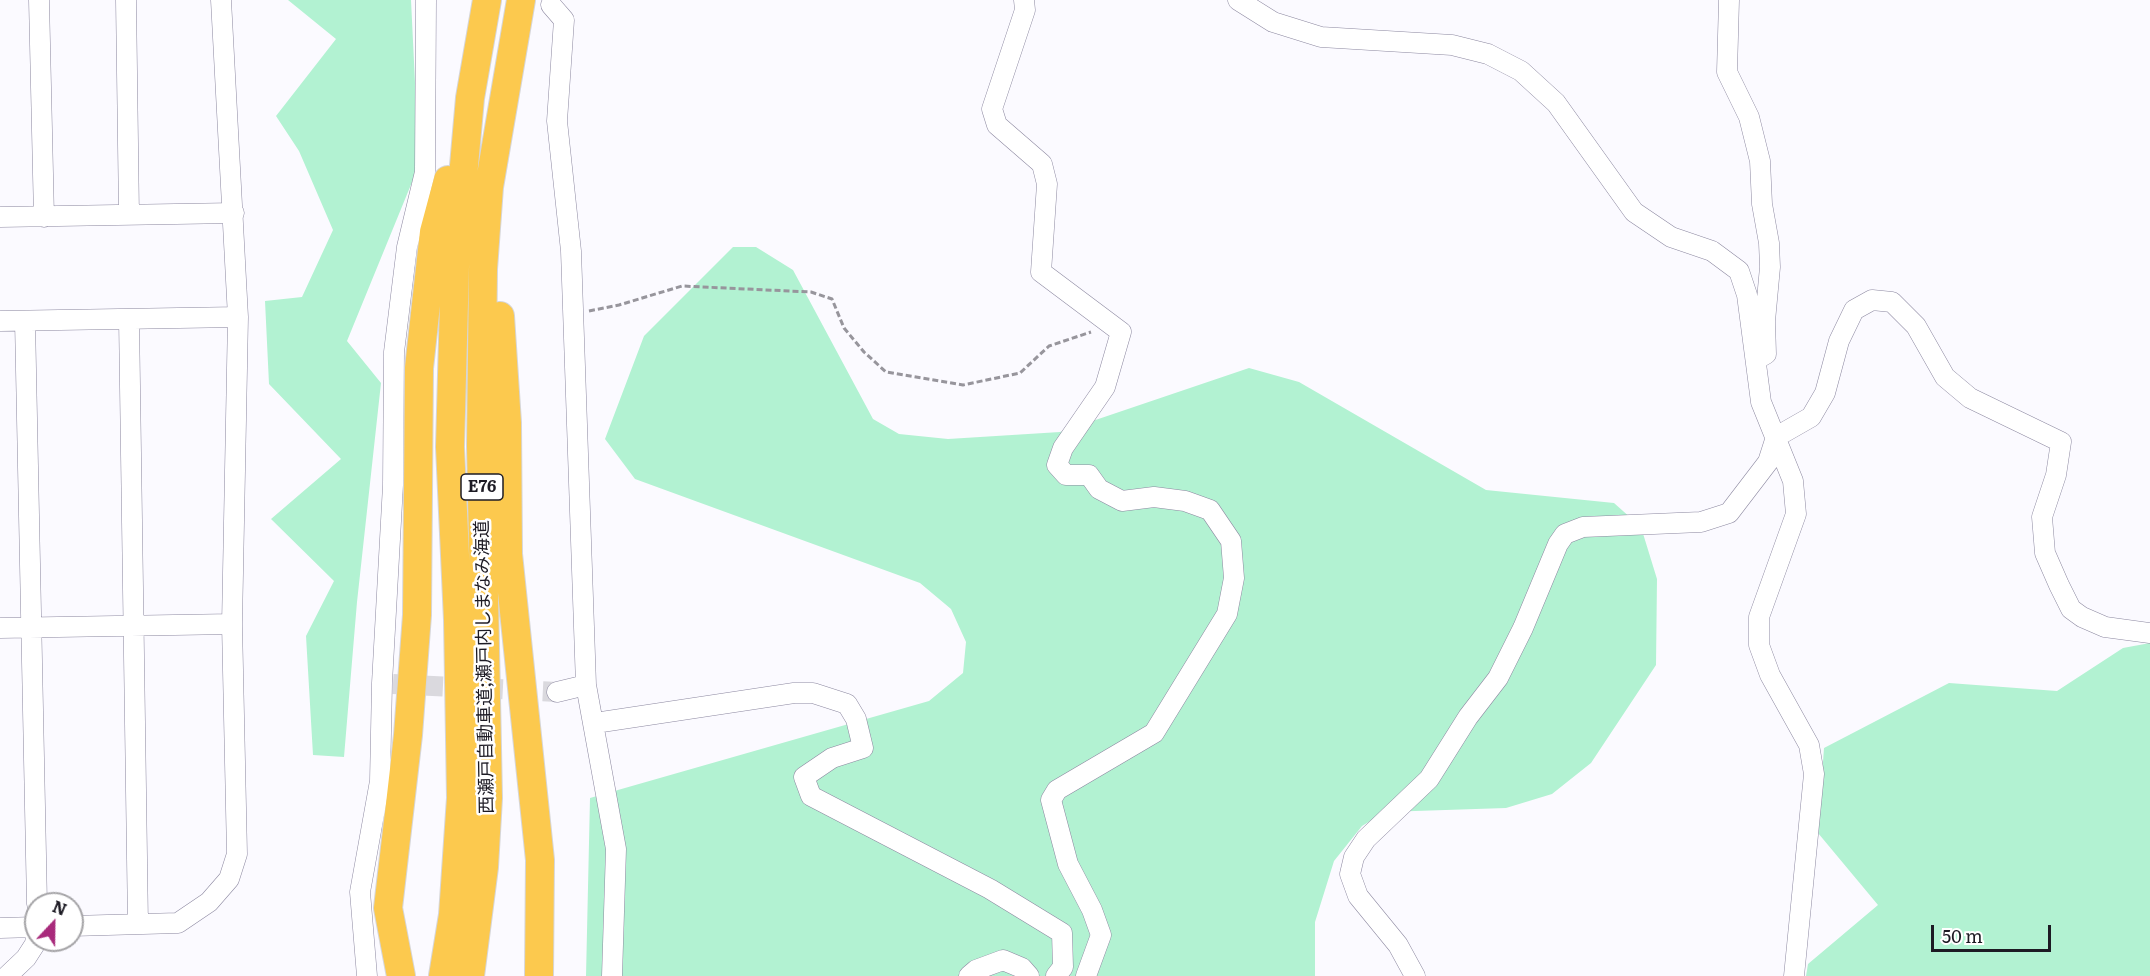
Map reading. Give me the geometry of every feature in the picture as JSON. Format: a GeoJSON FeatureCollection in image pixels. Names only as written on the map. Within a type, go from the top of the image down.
{"type":"FeatureCollection","features":[{"type":"Feature","properties":{"kind":"highway","name":"西瀬戸自動車道;瀬戸内しまなみ海道"},"geometry":{"type":"LineString","coordinates":[[443,976],[453,915],[461,798],[458,620],[450,447],[454,267],[470,98],[487,0]]}},
{"type":"Feature","properties":{"kind":"highway","name":"西瀬戸自動車道;瀬戸内しまなみ海道"},"geometry":{"type":"LineString","coordinates":[[471,976],[483,878],[488,798],[481,446],[483,269],[489,187],[521,0]]}},
{"type":"Feature","properties":{"kind":"highway"},"geometry":{"type":"LineString","coordinates":[[511,54],[499,301],[507,423],[508,554],[540,860],[539,976]]}},
{"type":"Feature","properties":{"kind":"highway"},"geometry":{"type":"LineString","coordinates":[[401,976],[388,908],[408,735],[417,615],[419,368],[434,232],[470,98]]}},
{"type":"Feature","properties":{"kind":"street"},"geometry":{"type":"LineString","coordinates":[[39,0],[44,216]]}},
{"type":"Feature","properties":{"kind":"street"},"geometry":{"type":"LineString","coordinates":[[126,0],[129,215]]}},
{"type":"Feature","properties":{"kind":"street"},"geometry":{"type":"LineString","coordinates":[[84,926],[178,923],[194,915],[229,879],[237,854],[232,624],[238,317],[222,0]]}},
{"type":"Feature","properties":{"kind":"street"},"geometry":{"type":"LineString","coordinates":[[367,976],[360,892],[380,781],[387,683],[393,485],[394,352],[407,247],[425,172],[426,0]]}},
{"type":"Feature","properties":{"kind":"street"},"geometry":{"type":"LineString","coordinates":[[1024,0],[1025,10],[992,109],[997,125],[1042,164],[1047,184],[1041,272],[1121,332],[1105,387],[1063,448],[1057,465],[1066,475],[1089,475],[1099,489],[1122,501],[1154,497],[1185,501],[1210,510],[1232,541],[1234,578],[1227,614],[1154,733],[1057,790],[1051,800],[1068,864],[1092,910],[1101,935],[1086,976]]}},
{"type":"Feature","properties":{"kind":"street"},"geometry":{"type":"LineString","coordinates":[[1238,0],[1273,22],[1321,37],[1452,45],[1488,54],[1521,71],[1556,103],[1634,212],[1671,237],[1712,251],[1739,271],[1747,295],[1761,402],[1793,481],[1796,514],[1759,616],[1759,645],[1770,675],[1809,745],[1814,774],[1794,976]]}},
{"type":"Feature","properties":{"kind":"street"},"geometry":{"type":"LineString","coordinates":[[1729,0],[1727,72],[1749,117],[1760,161],[1762,204],[1769,251],[1769,292],[1765,321],[1766,354],[1754,361]]}},
{"type":"Feature","properties":{"kind":"street"},"geometry":{"type":"LineString","coordinates":[[551,4],[564,20],[558,121],[571,251],[586,684],[595,723],[616,849],[612,976]]}},
{"type":"Feature","properties":{"kind":"street"},"geometry":{"type":"LineString","coordinates":[[0,217],[234,213]]}},
{"type":"Feature","properties":{"kind":"street"},"geometry":{"type":"LineString","coordinates":[[1414,976],[1398,945],[1358,896],[1350,874],[1354,857],[1366,838],[1429,779],[1467,717],[1498,678],[1523,628],[1558,544],[1565,534],[1583,526],[1701,522],[1729,513],[1768,462],[1776,436],[1811,417],[1825,393],[1839,340],[1854,310],[1872,300],[1892,302],[1916,326],[1946,377],[1970,398],[2061,442],[2056,475],[2042,517],[2045,553],[2071,609],[2082,617],[2105,627],[2150,633]]}},
{"type":"Feature","properties":{"kind":"street"},"geometry":{"type":"LineString","coordinates":[[0,321],[238,317]]}},
{"type":"Feature","properties":{"kind":"street"},"geometry":{"type":"LineString","coordinates":[[129,319],[138,924]]}},
{"type":"Feature","properties":{"kind":"street"},"geometry":{"type":"LineString","coordinates":[[25,321],[37,892]]}},
{"type":"Feature","properties":{"kind":"street"},"geometry":{"type":"LineString","coordinates":[[0,628],[232,624]]}},
{"type":"Feature","properties":{"kind":"street"},"geometry":{"type":"LineString","coordinates":[[557,692],[586,684]]}},
{"type":"Feature","properties":{"kind":"street"},"geometry":{"type":"LineString","coordinates":[[595,723],[794,693],[813,693],[847,704],[856,719],[863,748],[832,758],[804,777],[811,796],[990,889],[1062,933],[1063,967],[1056,976]]}},
{"type":"Feature","properties":{"kind":"street"},"geometry":{"type":"LineString","coordinates":[[0,928],[24,927]]}},
{"type":"Feature","properties":{"kind":"street"},"geometry":{"type":"LineString","coordinates":[[7,976],[30,952]]}},
{"type":"Feature","properties":{"kind":"street"},"geometry":{"type":"LineString","coordinates":[[969,976],[976,970],[1003,960],[1022,968],[1029,976]]}},
{"type":"Feature","properties":{"kind":"path"},"geometry":{"type":"LineString","coordinates":[[573,314],[619,305],[682,286],[811,292],[832,299],[844,328],[864,352],[886,372],[963,385],[1020,373],[1049,346],[1097,330],[1121,332]]}},
{"type":"Feature","properties":{"kind":"green space"},"geometry":{"type":"Polygon","coordinates":[[[288,0],[411,0],[419,165],[347,341],[381,383],[357,602],[344,757],[313,755],[306,636],[334,581],[271,519],[341,459],[269,384],[265,301],[302,297],[333,230],[299,151],[276,116],[336,39],[288,0]]]}},
{"type":"Feature","properties":{"kind":"green space"},"geometry":{"type":"Polygon","coordinates":[[[733,247],[756,247],[793,270],[873,419],[899,434],[948,439],[1060,432],[1249,368],[1299,382],[1486,490],[1614,503],[1641,527],[1657,579],[1656,665],[1591,763],[1552,794],[1506,808],[1385,812],[1362,826],[1334,861],[1315,922],[1315,976],[586,976],[590,798],[929,701],[963,673],[966,642],[951,609],[920,583],[635,479],[605,439],[644,336],[733,247]]]}},
{"type":"Feature","properties":{"kind":"green space"},"geometry":{"type":"Polygon","coordinates":[[[2150,643],[2150,976],[1806,976],[1808,964],[1878,905],[1818,833],[1824,748],[1949,683],[2057,691],[2123,648],[2150,643]]]}},
{"type":"Feature","properties":{"kind":"tunnel"},"geometry":{"type":"LineString","coordinates":[[393,684],[557,692]]}}]}
